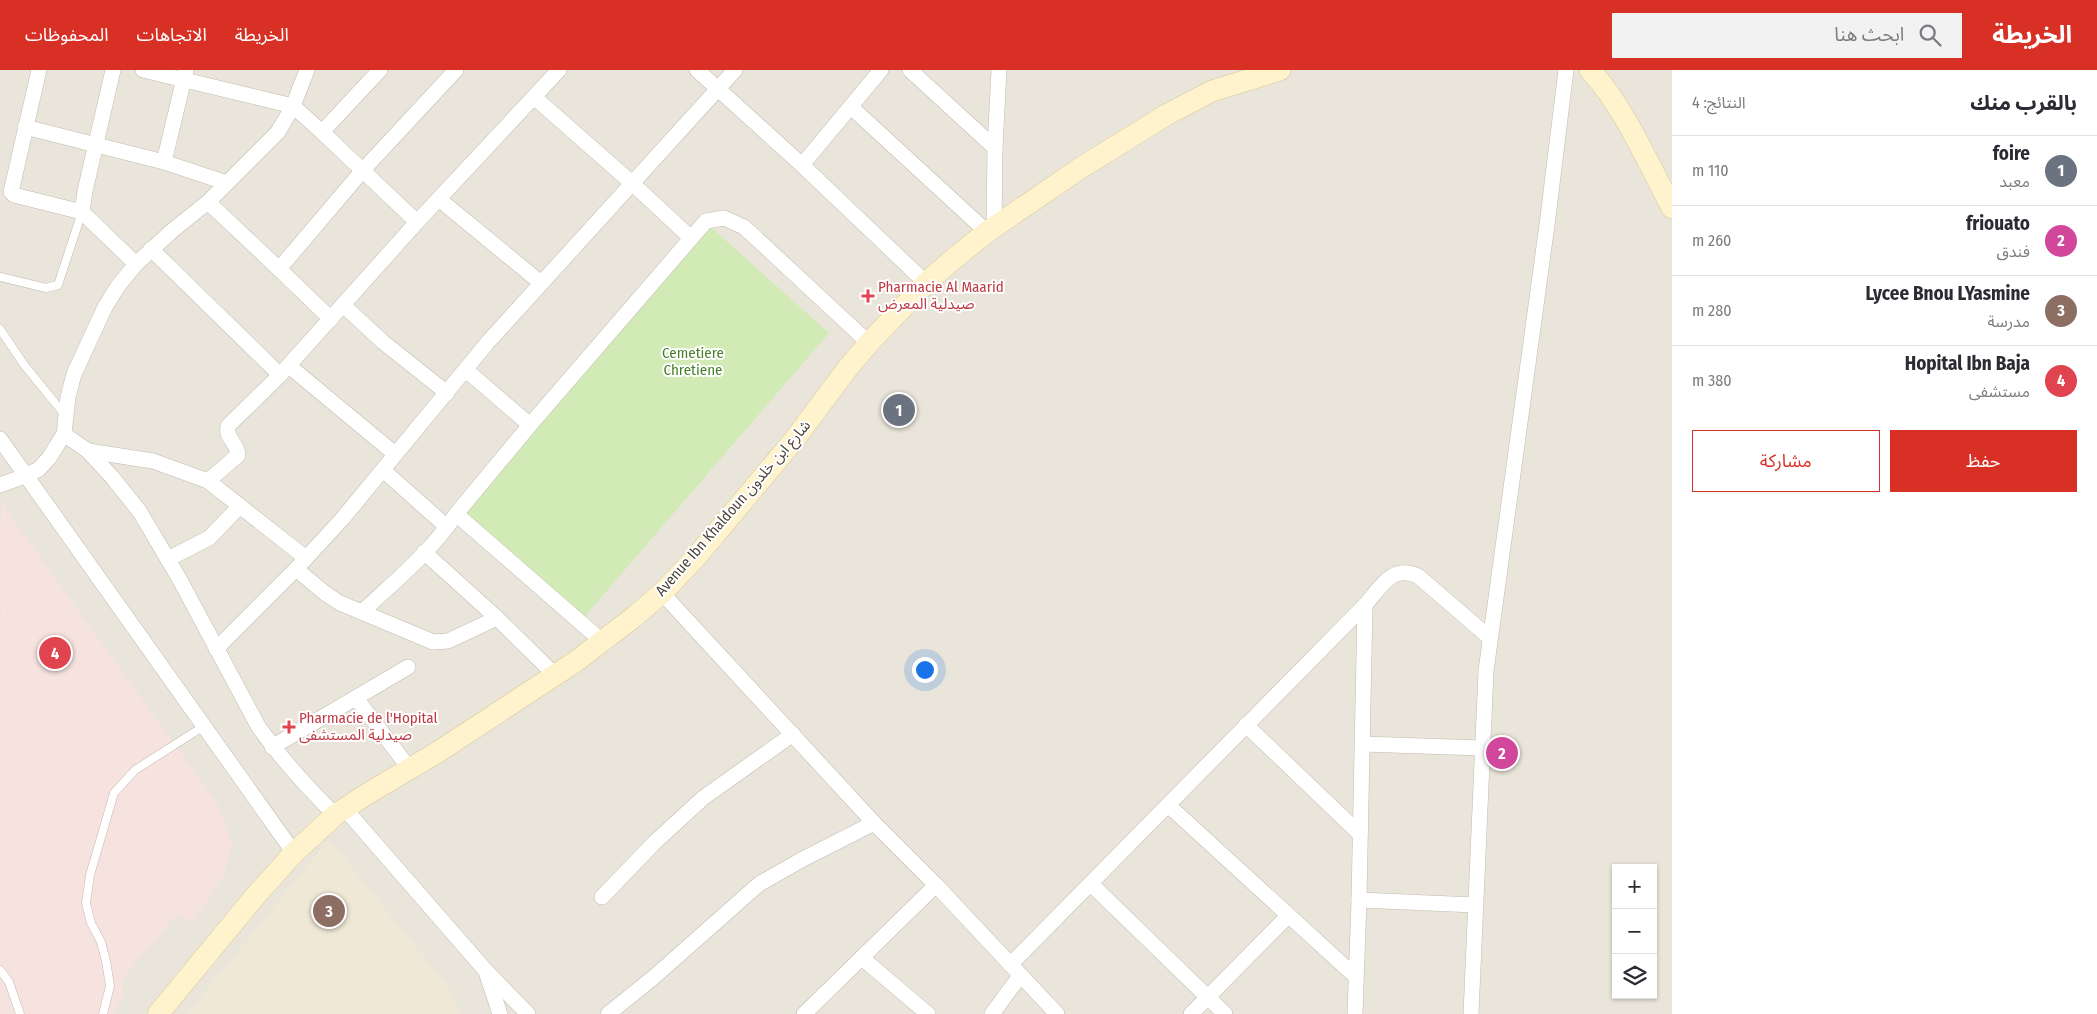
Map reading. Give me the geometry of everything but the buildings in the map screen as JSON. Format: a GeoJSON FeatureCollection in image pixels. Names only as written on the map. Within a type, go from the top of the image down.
{"type":"FeatureCollection","features":[{"type":"Feature","properties":{"kind":"street"},"geometry":{"type":"LineString","coordinates":[[39,70],[11,189],[12,194],[82,212],[136,264]]}},
{"type":"Feature","properties":{"kind":"street"},"geometry":{"type":"LineString","coordinates":[[82,212],[84,191],[113,70]]}},
{"type":"Feature","properties":{"kind":"street"},"geometry":{"type":"LineString","coordinates":[[143,70],[185,74],[293,106],[417,222]]}},
{"type":"Feature","properties":{"kind":"street"},"geometry":{"type":"LineString","coordinates":[[0,485],[39,469],[49,458],[64,434],[68,397],[84,352],[113,293],[136,264],[151,249],[208,202],[278,132],[293,106],[307,70]]}},
{"type":"Feature","properties":{"kind":"street"},"geometry":{"type":"LineString","coordinates":[[322,132],[380,70]]}},
{"type":"Feature","properties":{"kind":"street"},"geometry":{"type":"LineString","coordinates":[[279,269],[363,170],[456,70]]}},
{"type":"Feature","properties":{"kind":"street"},"geometry":{"type":"LineString","coordinates":[[208,481],[238,455],[238,451],[228,435],[228,426],[285,370],[417,222],[440,200],[559,70]]}},
{"type":"Feature","properties":{"kind":"street"},"geometry":{"type":"LineString","coordinates":[[697,70],[802,165],[926,283]]}},
{"type":"Feature","properties":{"kind":"street"},"geometry":{"type":"LineString","coordinates":[[216,649],[301,563],[383,470],[394,454],[488,342],[735,70]]}},
{"type":"Feature","properties":{"kind":"street"},"geometry":{"type":"LineString","coordinates":[[802,165],[881,70]]}},
{"type":"Feature","properties":{"kind":"street"},"geometry":{"type":"LineString","coordinates":[[910,70],[995,148]]}},
{"type":"Feature","properties":{"kind":"street"},"geometry":{"type":"LineString","coordinates":[[991,229],[999,70]]}},
{"type":"Feature","properties":{"kind":"street","name":"Avenue Ibn Khaldoun شارع ابن خلدون"},"geometry":{"type":"LineString","coordinates":[[158,1014],[251,901],[294,853],[340,812],[438,752],[603,642],[662,593],[702,549],[794,440],[847,369],[869,343],[926,283],[991,229],[1079,169],[1189,102],[1236,83],[1280,70]]}},
{"type":"Feature","properties":{"kind":"street"},"geometry":{"type":"LineString","coordinates":[[1471,1014],[1474,905],[1490,638],[1547,225],[1566,70]]}},
{"type":"Feature","properties":{"kind":"street"},"geometry":{"type":"LineString","coordinates":[[164,162],[185,74]]}},
{"type":"Feature","properties":{"kind":"street"},"geometry":{"type":"LineString","coordinates":[[1600,74],[1672,208]]}},
{"type":"Feature","properties":{"kind":"street"},"geometry":{"type":"LineString","coordinates":[[534,97],[691,238]]}},
{"type":"Feature","properties":{"kind":"street"},"geometry":{"type":"LineString","coordinates":[[852,107],[991,229]]}},
{"type":"Feature","properties":{"kind":"street"},"geometry":{"type":"LineString","coordinates":[[26,127],[164,162],[227,183]]}},
{"type":"Feature","properties":{"kind":"street"},"geometry":{"type":"LineString","coordinates":[[440,200],[541,283]]}},
{"type":"Feature","properties":{"kind":"street"},"geometry":{"type":"LineString","coordinates":[[208,202],[331,319]]}},
{"type":"Feature","properties":{"kind":"street"},"geometry":{"type":"LineString","coordinates":[[363,611],[447,528],[456,514],[530,425],[706,221],[724,218],[734,220],[744,227],[869,343]]}},
{"type":"Feature","properties":{"kind":"street"},"geometry":{"type":"LineString","coordinates":[[151,249],[285,370],[394,454]]}},
{"type":"Feature","properties":{"kind":"street"},"geometry":{"type":"LineString","coordinates":[[343,305],[383,342],[447,393]]}},
{"type":"Feature","properties":{"kind":"street"},"geometry":{"type":"LineString","coordinates":[[466,370],[530,425]]}},
{"type":"Feature","properties":{"kind":"street"},"geometry":{"type":"LineString","coordinates":[[64,434],[88,451],[140,512],[168,559],[258,726],[272,747],[340,812],[528,1014]]}},
{"type":"Feature","properties":{"kind":"street"},"geometry":{"type":"LineString","coordinates":[[0,439],[294,853]]}},
{"type":"Feature","properties":{"kind":"street"},"geometry":{"type":"LineString","coordinates":[[88,451],[153,461],[208,481],[240,506],[301,563],[332,598],[439,643],[456,638],[497,618]]}},
{"type":"Feature","properties":{"kind":"street"},"geometry":{"type":"LineString","coordinates":[[383,470],[447,528]]}},
{"type":"Feature","properties":{"kind":"street"},"geometry":{"type":"LineString","coordinates":[[168,559],[209,538],[240,506]]}},
{"type":"Feature","properties":{"kind":"street"},"geometry":{"type":"LineString","coordinates":[[456,514],[603,642]]}},
{"type":"Feature","properties":{"kind":"street"},"geometry":{"type":"LineString","coordinates":[[424,552],[497,618],[554,674]]}},
{"type":"Feature","properties":{"kind":"street"},"geometry":{"type":"LineString","coordinates":[[992,1014],[1015,971],[1092,884],[1365,605],[1390,576],[1396,572],[1411,572],[1490,638]]}},
{"type":"Feature","properties":{"kind":"street"},"geometry":{"type":"LineString","coordinates":[[662,593],[874,823],[936,885],[1057,1014]]}},
{"type":"Feature","properties":{"kind":"street"},"geometry":{"type":"LineString","coordinates":[[1355,1014],[1365,605]]}},
{"type":"Feature","properties":{"kind":"street"},"geometry":{"type":"LineString","coordinates":[[272,747],[408,667]]}},
{"type":"Feature","properties":{"kind":"street"},"geometry":{"type":"LineString","coordinates":[[356,698],[409,768]]}},
{"type":"Feature","properties":{"kind":"street"},"geometry":{"type":"LineString","coordinates":[[1246,725],[1360,834]]}},
{"type":"Feature","properties":{"kind":"street"},"geometry":{"type":"LineString","coordinates":[[602,896],[655,842],[703,798],[793,734]]}},
{"type":"Feature","properties":{"kind":"street"},"geometry":{"type":"LineString","coordinates":[[1362,744],[1482,748]]}},
{"type":"Feature","properties":{"kind":"street"},"geometry":{"type":"LineString","coordinates":[[1168,805],[1355,976]]}},
{"type":"Feature","properties":{"kind":"street"},"geometry":{"type":"LineString","coordinates":[[608,1014],[654,977],[759,884],[802,859],[874,823]]}},
{"type":"Feature","properties":{"kind":"street"},"geometry":{"type":"LineString","coordinates":[[1092,884],[1225,1014]]}},
{"type":"Feature","properties":{"kind":"street"},"geometry":{"type":"LineString","coordinates":[[804,1014],[936,885]]}},
{"type":"Feature","properties":{"kind":"street"},"geometry":{"type":"LineString","coordinates":[[1359,900],[1474,905]]}},
{"type":"Feature","properties":{"kind":"street"},"geometry":{"type":"LineString","coordinates":[[1191,1014],[1288,916]]}},
{"type":"Feature","properties":{"kind":"street"},"geometry":{"type":"LineString","coordinates":[[862,958],[928,1014]]}},
{"type":"Feature","properties":{"kind":"street"},"geometry":{"type":"LineString","coordinates":[[486,971],[500,1014]]}},
{"type":"Feature","properties":{"kind":"lane"},"geometry":{"type":"LineString","coordinates":[[0,277],[46,288],[58,285],[82,212]]}},
{"type":"Feature","properties":{"kind":"lane"},"geometry":{"type":"LineString","coordinates":[[0,329],[24,366],[66,416]]}},
{"type":"Feature","properties":{"kind":"lane"},"geometry":{"type":"LineString","coordinates":[[103,1014],[110,986],[109,978],[100,942],[91,923],[86,903],[90,876],[114,794],[135,770],[204,726]]}},
{"type":"Feature","properties":{"kind":"lane"},"geometry":{"type":"LineString","coordinates":[[0,970],[9,982],[20,1014]]}},
{"type":"Feature","properties":{"kind":"shaded area"},"geometry":{"type":"Polygon","coordinates":[[[0,70],[1672,70],[1672,1014],[0,1014],[0,70]]]}},
{"type":"Feature","properties":{"kind":"shaded area"},"geometry":{"type":"Polygon","coordinates":[[[1,503],[217,803],[232,843],[223,877],[194,921],[176,915],[120,982],[124,995],[112,1014],[0,1014],[1,503]]]}},
{"type":"Feature","properties":{"kind":"shaded area"},"geometry":{"type":"Polygon","coordinates":[[[329,839],[445,983],[462,1014],[187,1014],[329,839]]]}},
{"type":"Feature","properties":{"kind":"green space","name":"Cemetiere Chretiene"},"geometry":{"type":"Polygon","coordinates":[[[703,220],[829,333],[585,616],[456,507],[703,220]]]}},
{"type":"Feature","properties":{"kind":"place","name":"Pharmacie Al Maarid صيدلية المعرض"},"geometry":{"type":"Point","coordinates":[868,296]}},
{"type":"Feature","properties":{"kind":"place","name":"foire"},"geometry":{"type":"Point","coordinates":[899,410]}},
{"type":"Feature","properties":{"kind":"place","name":"Hopital Ibn Baja"},"geometry":{"type":"Point","coordinates":[55,653]}},
{"type":"Feature","properties":{"kind":"place","name":"Pharmacie de l'Hopital صيدلية المستشفى"},"geometry":{"type":"Point","coordinates":[289,727]}},
{"type":"Feature","properties":{"kind":"place","name":"friouato"},"geometry":{"type":"Point","coordinates":[1502,753]}},
{"type":"Feature","properties":{"kind":"place","name":"Lycee Bnou LYasmine"},"geometry":{"type":"Point","coordinates":[329,911]}}]}
